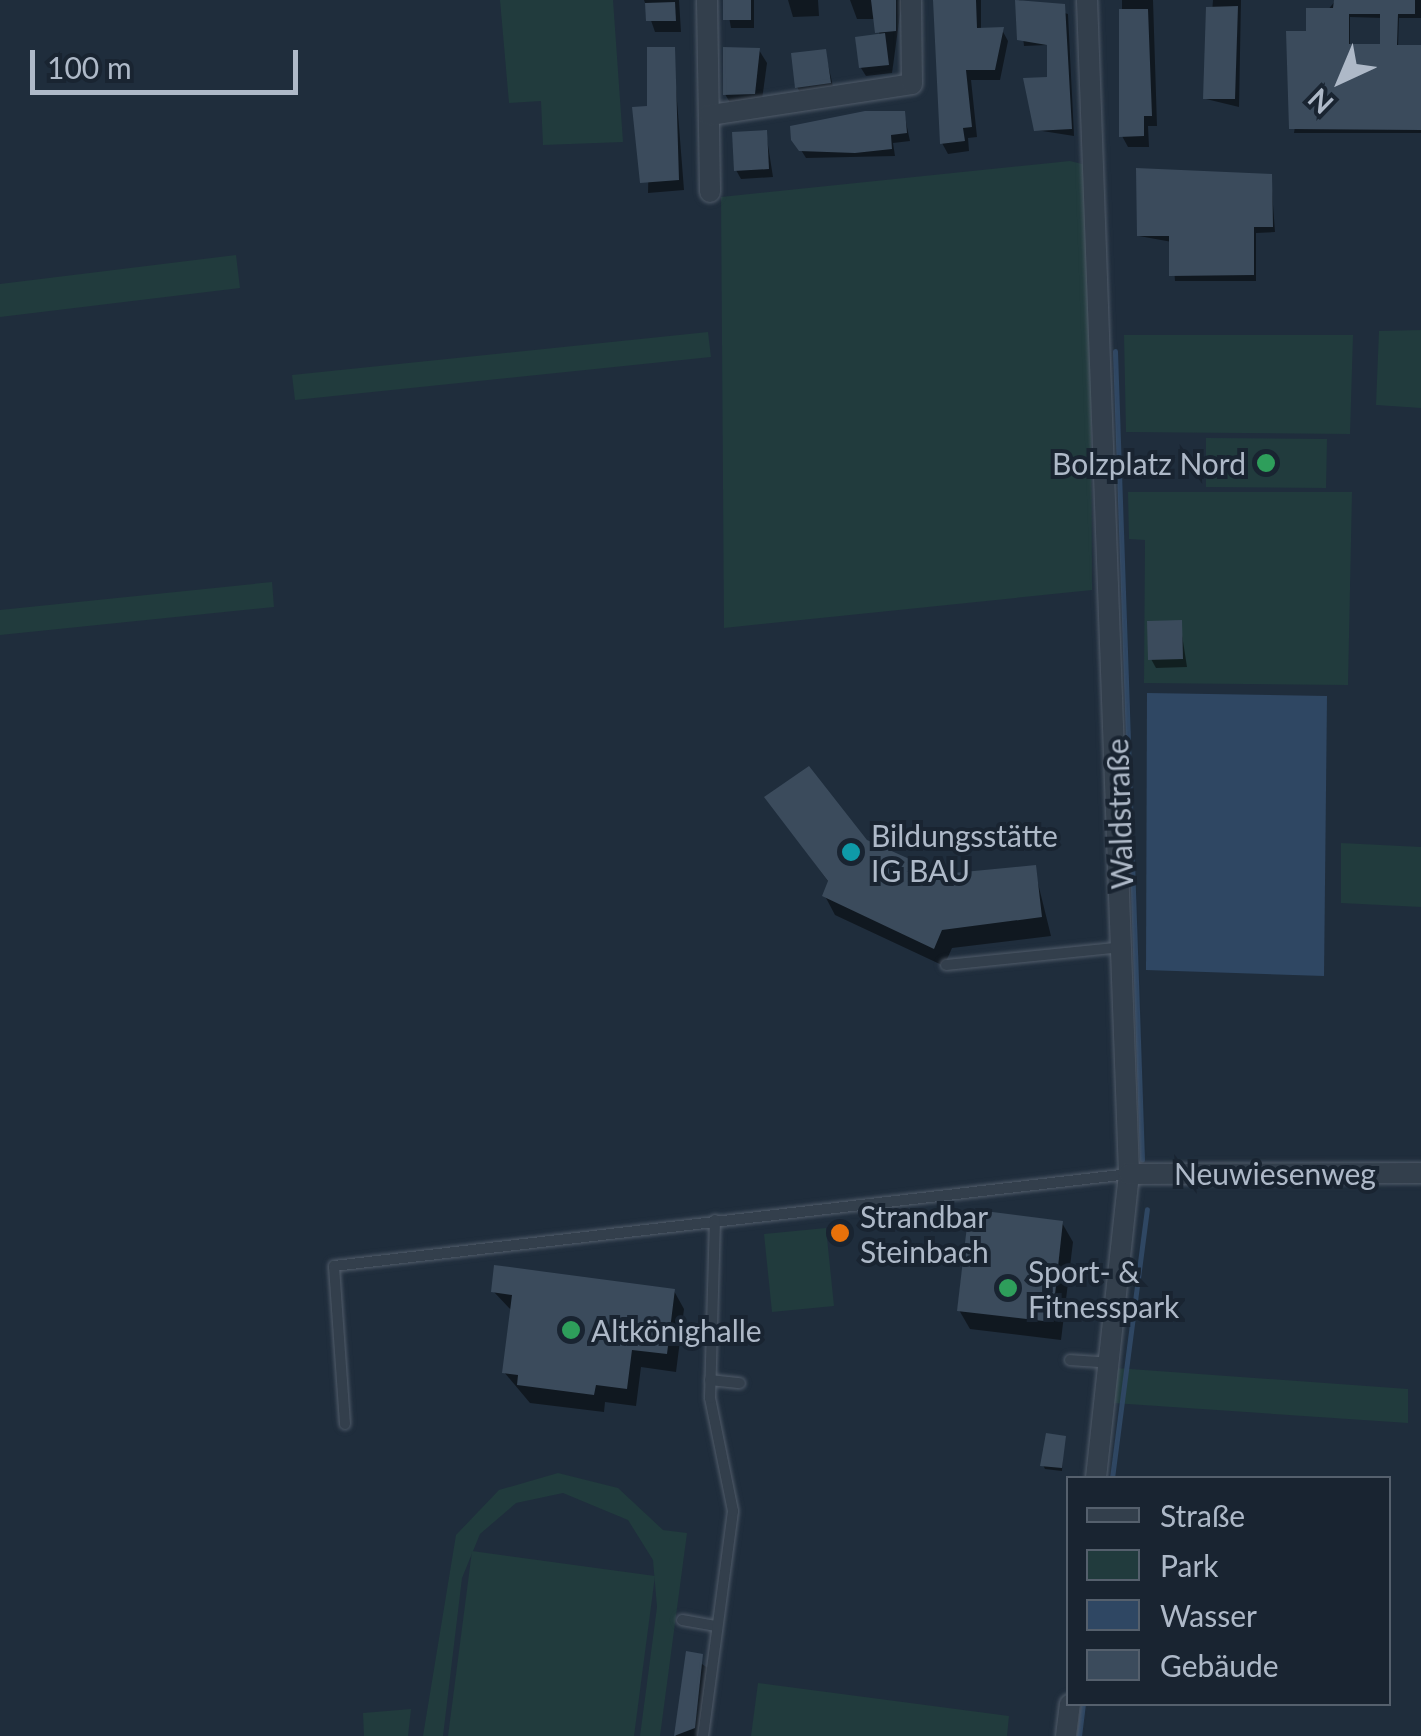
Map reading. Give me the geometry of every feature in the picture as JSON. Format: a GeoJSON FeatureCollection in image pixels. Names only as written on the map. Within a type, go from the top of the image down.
{"type":"FeatureCollection","features":[{"type":"Feature","properties":{"kind":"street"},"geometry":{"type":"LineString","coordinates":[[707,0],[710,192]]}},
{"type":"Feature","properties":{"kind":"street"},"geometry":{"type":"LineString","coordinates":[[710,115],[912,84],[911,0]]}},
{"type":"Feature","properties":{"kind":"street","name":"Waldstraße"},"geometry":{"type":"LineString","coordinates":[[1086,0],[1096,148],[1128,1174],[1096,1476]]}},
{"type":"Feature","properties":{"kind":"street","name":"Neuwiesenweg"},"geometry":{"type":"LineString","coordinates":[[1128,1174],[1421,1173]]}},
{"type":"Feature","properties":{"kind":"street"},"geometry":{"type":"LineString","coordinates":[[1066,1736],[1070,1706]]}},
{"type":"Feature","properties":{"kind":"lane"},"geometry":{"type":"LineString","coordinates":[[946,965],[1123,947]]}},
{"type":"Feature","properties":{"kind":"lane"},"geometry":{"type":"LineString","coordinates":[[345,1424],[334,1266],[1128,1174]]}},
{"type":"Feature","properties":{"kind":"lane"},"geometry":{"type":"LineString","coordinates":[[704,1736],[733,1511],[710,1380],[715,1220]]}},
{"type":"Feature","properties":{"kind":"lane"},"geometry":{"type":"LineString","coordinates":[[1070,1360],[1110,1363]]}},
{"type":"Feature","properties":{"kind":"lane"},"geometry":{"type":"LineString","coordinates":[[710,1380],[740,1384]]}},
{"type":"Feature","properties":{"kind":"lane"},"geometry":{"type":"LineString","coordinates":[[682,1620],[716,1626]]}},
{"type":"Feature","properties":{"kind":"green space"},"geometry":{"type":"Polygon","coordinates":[[[500,0],[613,0],[623,142],[543,145],[541,101],[509,103],[500,0]]]}},
{"type":"Feature","properties":{"kind":"green space"},"geometry":{"type":"Polygon","coordinates":[[[1070,161],[1090,166],[1092,590],[724,628],[721,197],[1070,161]]]}},
{"type":"Feature","properties":{"kind":"green space"},"geometry":{"type":"Polygon","coordinates":[[[236,255],[240,288],[0,317],[0,284],[236,255]]]}},
{"type":"Feature","properties":{"kind":"green space"},"geometry":{"type":"Polygon","coordinates":[[[1421,330],[1421,408],[1376,405],[1379,331],[1421,330]]]}},
{"type":"Feature","properties":{"kind":"green space"},"geometry":{"type":"Polygon","coordinates":[[[708,332],[711,357],[295,400],[292,375],[708,332]]]}},
{"type":"Feature","properties":{"kind":"green space"},"geometry":{"type":"Polygon","coordinates":[[[1124,335],[1353,335],[1350,434],[1126,432],[1124,335]]]}},
{"type":"Feature","properties":{"kind":"green space","name":"Bolzplatz Nord"},"geometry":{"type":"Polygon","coordinates":[[[1206,438],[1327,439],[1326,488],[1206,487],[1206,438]]]}},
{"type":"Feature","properties":{"kind":"green space"},"geometry":{"type":"Polygon","coordinates":[[[1128,492],[1352,492],[1348,685],[1144,683],[1145,540],[1129,539],[1128,492]]]}},
{"type":"Feature","properties":{"kind":"green space"},"geometry":{"type":"Polygon","coordinates":[[[272,582],[274,607],[0,635],[0,610],[272,582]]]}},
{"type":"Feature","properties":{"kind":"green space"},"geometry":{"type":"Polygon","coordinates":[[[1341,843],[1421,847],[1421,907],[1341,903],[1341,843]]]}},
{"type":"Feature","properties":{"kind":"green space"},"geometry":{"type":"Polygon","coordinates":[[[826,1228],[834,1306],[772,1312],[764,1234],[826,1228]]]}},
{"type":"Feature","properties":{"kind":"green space"},"geometry":{"type":"Polygon","coordinates":[[[1116,1368],[1408,1389],[1408,1423],[1113,1403],[1116,1368]]]}},
{"type":"Feature","properties":{"kind":"green space"},"geometry":{"type":"Polygon","coordinates":[[[558,1473],[618,1488],[663,1530],[687,1533],[660,1736],[640,1736],[657,1607],[653,1560],[628,1520],[563,1493],[516,1503],[480,1534],[462,1578],[443,1736],[423,1736],[456,1535],[499,1490],[558,1473]]]}},
{"type":"Feature","properties":{"kind":"green space"},"geometry":{"type":"Polygon","coordinates":[[[472,1551],[655,1576],[634,1736],[448,1736],[472,1551]]]}},
{"type":"Feature","properties":{"kind":"green space"},"geometry":{"type":"Polygon","coordinates":[[[758,1683],[1009,1716],[1007,1736],[751,1736],[758,1683]]]}},
{"type":"Feature","properties":{"kind":"green space"},"geometry":{"type":"Polygon","coordinates":[[[411,1709],[408,1736],[364,1736],[363,1713],[411,1709]]]}},
{"type":"Feature","properties":{"kind":"water"},"geometry":{"type":"Polygon","coordinates":[[[1147,693],[1327,696],[1324,976],[1146,970],[1147,693]]]}},
{"type":"Feature","properties":{"kind":"building"},"geometry":{"type":"Polygon","coordinates":[[[723,0],[751,0],[751,20],[723,20],[723,0]]]}},
{"type":"Feature","properties":{"kind":"building"},"geometry":{"type":"Polygon","coordinates":[[[871,0],[896,0],[896,31],[875,33],[871,0]]]}},
{"type":"Feature","properties":{"kind":"building"},"geometry":{"type":"Polygon","coordinates":[[[933,0],[976,0],[977,28],[1004,27],[995,70],[966,70],[972,127],[963,128],[965,141],[940,144],[933,0]]]}},
{"type":"Feature","properties":{"kind":"building"},"geometry":{"type":"Polygon","coordinates":[[[1015,0],[1065,4],[1072,129],[1034,131],[1023,78],[1047,77],[1047,45],[1017,40],[1015,0]]]}},
{"type":"Feature","properties":{"kind":"building"},"geometry":{"type":"Polygon","coordinates":[[[1334,0],[1415,0],[1415,14],[1398,14],[1397,45],[1421,45],[1421,130],[1289,129],[1286,31],[1306,31],[1306,8],[1333,8],[1334,0]],[[1349,14],[1349,44],[1380,44],[1380,14],[1349,14]]]}},
{"type":"Feature","properties":{"kind":"building"},"geometry":{"type":"Polygon","coordinates":[[[675,2],[676,21],[646,21],[645,3],[675,2]]]}},
{"type":"Feature","properties":{"kind":"building"},"geometry":{"type":"Polygon","coordinates":[[[1238,6],[1235,99],[1203,99],[1206,7],[1238,6]]]}},
{"type":"Feature","properties":{"kind":"building"},"geometry":{"type":"Polygon","coordinates":[[[1119,9],[1148,9],[1152,116],[1144,116],[1144,136],[1119,137],[1119,9]]]}},
{"type":"Feature","properties":{"kind":"building"},"geometry":{"type":"Polygon","coordinates":[[[885,33],[889,65],[859,68],[855,37],[885,33]]]}},
{"type":"Feature","properties":{"kind":"building"},"geometry":{"type":"Polygon","coordinates":[[[647,47],[675,47],[679,180],[640,183],[632,107],[647,106],[647,47]]]}},
{"type":"Feature","properties":{"kind":"building"},"geometry":{"type":"Polygon","coordinates":[[[723,47],[760,48],[755,94],[723,95],[723,47]]]}},
{"type":"Feature","properties":{"kind":"building"},"geometry":{"type":"Polygon","coordinates":[[[826,49],[831,83],[795,88],[791,53],[826,49]]]}},
{"type":"Feature","properties":{"kind":"building"},"geometry":{"type":"Polygon","coordinates":[[[865,111],[905,111],[907,133],[891,135],[892,149],[855,153],[799,151],[791,140],[790,126],[865,111]]]}},
{"type":"Feature","properties":{"kind":"building"},"geometry":{"type":"Polygon","coordinates":[[[767,130],[769,169],[734,171],[732,132],[767,130]]]}},
{"type":"Feature","properties":{"kind":"building"},"geometry":{"type":"Polygon","coordinates":[[[1136,168],[1272,174],[1273,227],[1254,227],[1254,275],[1169,276],[1169,236],[1137,236],[1136,168]]]}},
{"type":"Feature","properties":{"kind":"building"},"geometry":{"type":"Polygon","coordinates":[[[1182,620],[1183,659],[1148,660],[1147,621],[1182,620]]]}},
{"type":"Feature","properties":{"kind":"building","name":"Bildungsstätte IG BAU"},"geometry":{"type":"Polygon","coordinates":[[[809,766],[867,840],[943,874],[1036,865],[1042,917],[942,930],[934,949],[822,896],[828,881],[764,797],[809,766]]]}},
{"type":"Feature","properties":{"kind":"building","name":"Sport- & Fitnesspark"},"geometry":{"type":"Polygon","coordinates":[[[969,1209],[1063,1221],[1052,1322],[957,1311],[969,1209]]]}},
{"type":"Feature","properties":{"kind":"building","name":"Altkönighalle"},"geometry":{"type":"Polygon","coordinates":[[[494,1265],[675,1289],[667,1354],[632,1350],[627,1389],[596,1385],[594,1395],[517,1385],[518,1375],[502,1373],[512,1295],[491,1292],[494,1265]]]}},
{"type":"Feature","properties":{"kind":"building"},"geometry":{"type":"Polygon","coordinates":[[[1046,1433],[1066,1436],[1062,1468],[1040,1466],[1046,1433]]]}},
{"type":"Feature","properties":{"kind":"building"},"geometry":{"type":"Polygon","coordinates":[[[686,1651],[703,1654],[695,1728],[674,1736],[686,1651]]]}},
{"type":"Feature","properties":{"kind":"waterway"},"geometry":{"type":"LineString","coordinates":[[1115,351],[1142,1160]]}},
{"type":"Feature","properties":{"kind":"waterway"},"geometry":{"type":"LineString","coordinates":[[1112,1476],[1147,1209]]}},
{"type":"Feature","properties":{"kind":"waterway"},"geometry":{"type":"LineString","coordinates":[[1079,1736],[1083,1706]]}},
{"type":"Feature","properties":{"kind":"place","name":"Bolzplatz Nord"},"geometry":{"type":"Point","coordinates":[1266,463]}},
{"type":"Feature","properties":{"kind":"place","name":"Bildungsstätte IG BAU"},"geometry":{"type":"Point","coordinates":[851,852]}},
{"type":"Feature","properties":{"kind":"place","name":"Strandbar Steinbach"},"geometry":{"type":"Point","coordinates":[840,1233]}},
{"type":"Feature","properties":{"kind":"place","name":"Sport- & Fitnesspark"},"geometry":{"type":"Point","coordinates":[1008,1288]}},
{"type":"Feature","properties":{"kind":"place","name":"Altkönighalle"},"geometry":{"type":"Point","coordinates":[571,1330]}}]}
